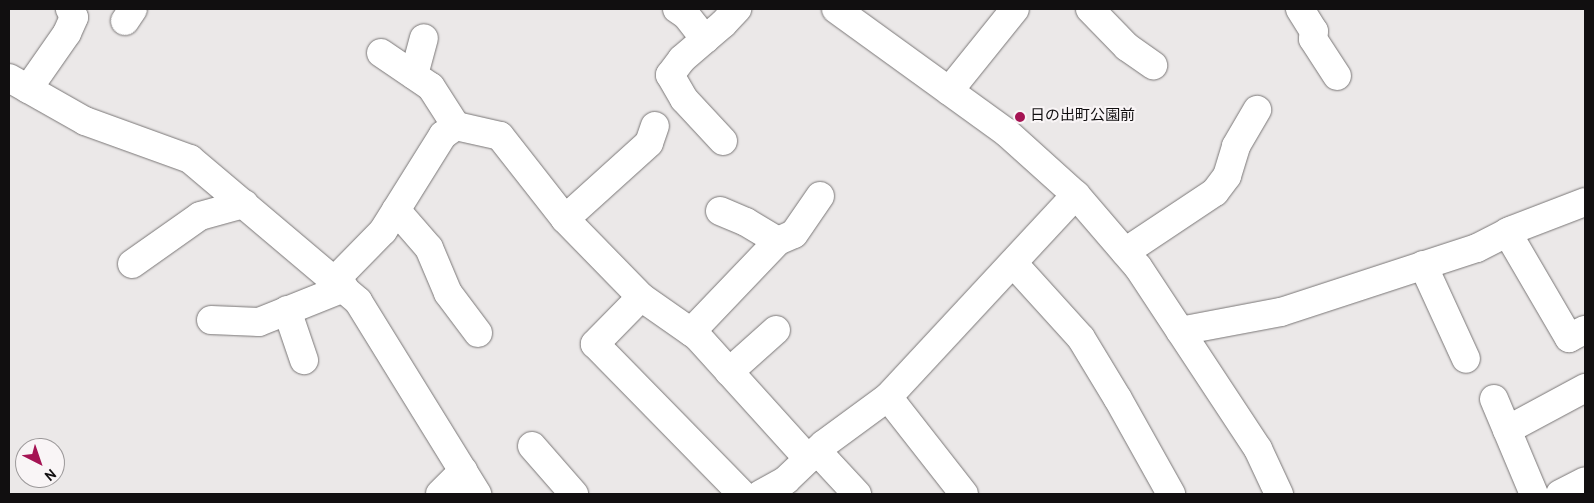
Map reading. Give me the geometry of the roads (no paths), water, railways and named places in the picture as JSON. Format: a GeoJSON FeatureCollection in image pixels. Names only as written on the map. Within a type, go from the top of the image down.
{"type":"FeatureCollection","features":[{"type":"Feature","properties":{"kind":"street"},"geometry":{"type":"LineString","coordinates":[[70,9],[74,17],[67,33],[18,84],[85,121],[190,160],[358,301],[477,494]]}},
{"type":"Feature","properties":{"kind":"street"},"geometry":{"type":"LineString","coordinates":[[677,9],[686,15],[705,39]]}},
{"type":"Feature","properties":{"kind":"street"},"geometry":{"type":"LineString","coordinates":[[723,141],[684,99],[670,75],[682,59],[737,9]]}},
{"type":"Feature","properties":{"kind":"street"},"geometry":{"type":"LineString","coordinates":[[836,9],[1006,132],[1076,195],[1138,267],[1258,449],[1279,494]]}},
{"type":"Feature","properties":{"kind":"street"},"geometry":{"type":"LineString","coordinates":[[949,90],[1015,9]]}},
{"type":"Feature","properties":{"kind":"street"},"geometry":{"type":"LineString","coordinates":[[1090,9],[1127,47],[1153,65]]}},
{"type":"Feature","properties":{"kind":"street"},"geometry":{"type":"LineString","coordinates":[[1300,9],[1314,31],[1313,40],[1326,70]]}},
{"type":"Feature","properties":{"kind":"street"},"geometry":{"type":"LineString","coordinates":[[414,75],[424,38]]}},
{"type":"Feature","properties":{"kind":"street"},"geometry":{"type":"LineString","coordinates":[[381,53],[431,87],[456,126],[500,136],[565,219],[641,297],[691,332],[812,455],[857,494]]}},
{"type":"Feature","properties":{"kind":"street"},"geometry":{"type":"LineString","coordinates":[[1125,252],[1214,192],[1228,176],[1236,146],[1257,110]]}},
{"type":"Feature","properties":{"kind":"street"},"geometry":{"type":"LineString","coordinates":[[211,320],[259,322],[339,285],[383,231],[443,135],[456,126]]}},
{"type":"Feature","properties":{"kind":"street"},"geometry":{"type":"LineString","coordinates":[[565,219],[649,143],[655,126]]}},
{"type":"Feature","properties":{"kind":"street"},"geometry":{"type":"LineString","coordinates":[[761,494],[786,480],[812,455],[888,397],[1076,195]]}},
{"type":"Feature","properties":{"kind":"street"},"geometry":{"type":"LineString","coordinates":[[691,332],[778,240],[794,234],[820,196]]}},
{"type":"Feature","properties":{"kind":"street"},"geometry":{"type":"LineString","coordinates":[[1180,331],[1281,312],[1477,248],[1506,232],[1585,202]]}},
{"type":"Feature","properties":{"kind":"street"},"geometry":{"type":"LineString","coordinates":[[132,264],[200,216],[244,204]]}},
{"type":"Feature","properties":{"kind":"street"},"geometry":{"type":"LineString","coordinates":[[396,210],[428,248],[458,289],[478,333]]}},
{"type":"Feature","properties":{"kind":"street"},"geometry":{"type":"LineString","coordinates":[[720,211],[746,222],[778,240]]}},
{"type":"Feature","properties":{"kind":"street"},"geometry":{"type":"LineString","coordinates":[[1506,232],[1569,338],[1584,334]]}},
{"type":"Feature","properties":{"kind":"street"},"geometry":{"type":"LineString","coordinates":[[1013,263],[1081,338],[1118,399],[1171,494]]}},
{"type":"Feature","properties":{"kind":"street"},"geometry":{"type":"LineString","coordinates":[[1422,265],[1466,359]]}},
{"type":"Feature","properties":{"kind":"street"},"geometry":{"type":"LineString","coordinates":[[641,297],[594,344],[742,494]]}},
{"type":"Feature","properties":{"kind":"street"},"geometry":{"type":"LineString","coordinates":[[287,310],[304,360]]}},
{"type":"Feature","properties":{"kind":"street"},"geometry":{"type":"LineString","coordinates":[[729,372],[776,330]]}},
{"type":"Feature","properties":{"kind":"street"},"geometry":{"type":"LineString","coordinates":[[1507,430],[1585,388]]}},
{"type":"Feature","properties":{"kind":"street"},"geometry":{"type":"LineString","coordinates":[[888,397],[964,494]]}},
{"type":"Feature","properties":{"kind":"street"},"geometry":{"type":"LineString","coordinates":[[1494,400],[1534,494]]}},
{"type":"Feature","properties":{"kind":"street"},"geometry":{"type":"LineString","coordinates":[[532,446],[574,494]]}},
{"type":"Feature","properties":{"kind":"street"},"geometry":{"type":"LineString","coordinates":[[440,494],[463,471]]}},
{"type":"Feature","properties":{"kind":"street"},"geometry":{"type":"LineString","coordinates":[[1560,494],[1585,481]]}},
{"type":"Feature","properties":{"kind":"place","name":"日の出町公園前"},"geometry":{"type":"Point","coordinates":[1020,117]}}]}
